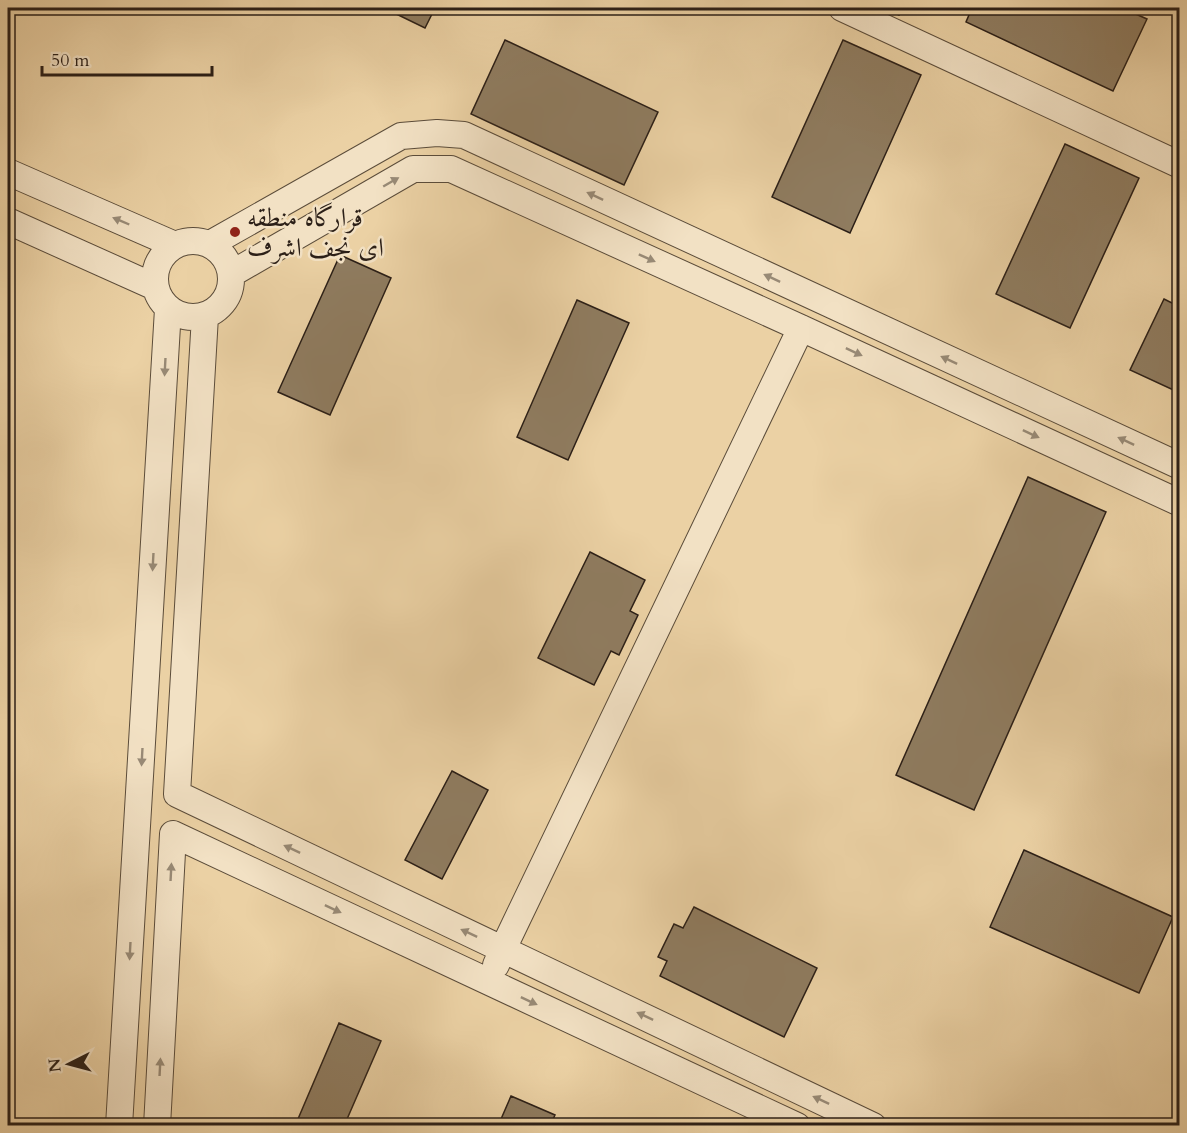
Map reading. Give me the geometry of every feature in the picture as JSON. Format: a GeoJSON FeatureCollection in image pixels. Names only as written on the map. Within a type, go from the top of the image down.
{"type":"FeatureCollection","features":[{"type":"Feature","properties":{"kind":"lane"},"geometry":{"type":"LineString","coordinates":[[842,8],[1179,165]]}},
{"type":"Feature","properties":{"kind":"lane"},"geometry":{"type":"LineString","coordinates":[[210,244],[401,136],[437,133],[464,135],[1179,466]]}},
{"type":"Feature","properties":{"kind":"lane"},"geometry":{"type":"LineString","coordinates":[[231,274],[413,170],[451,169],[1179,503]]}},
{"type":"Feature","properties":{"kind":"lane"},"geometry":{"type":"LineString","coordinates":[[8,172],[175,245]]}},
{"type":"Feature","properties":{"kind":"lane"},"geometry":{"type":"LineString","coordinates":[[8,221],[155,286]]}},
{"type":"Feature","properties":{"kind":"lane"},"geometry":{"type":"LineString","coordinates":[[198,240],[210,244],[220,251],[228,262],[231,288],[226,300],[206,316],[192,318],[168,309],[160,299],[155,286],[158,262],[165,252],[186,241],[198,240]]}},
{"type":"Feature","properties":{"kind":"lane"},"geometry":{"type":"LineString","coordinates":[[120,1125],[168,309]]}},
{"type":"Feature","properties":{"kind":"lane"},"geometry":{"type":"LineString","coordinates":[[156,1125],[206,316]]}},
{"type":"Feature","properties":{"kind":"lane"},"geometry":{"type":"LineString","coordinates":[[490,982],[503,949],[801,328]]}},
{"type":"Feature","properties":{"kind":"lane"},"geometry":{"type":"LineString","coordinates":[[138,810],[177,794],[873,1125]]}},
{"type":"Feature","properties":{"kind":"lane"},"geometry":{"type":"LineString","coordinates":[[138,810],[173,834],[797,1125]]}},
{"type":"Feature","properties":{"kind":"building"},"geometry":{"type":"Polygon","coordinates":[[[384,8],[435,8],[425,28],[384,8]]]}},
{"type":"Feature","properties":{"kind":"building"},"geometry":{"type":"Polygon","coordinates":[[[883,8],[903,8],[899,15],[883,8]]]}},
{"type":"Feature","properties":{"kind":"building"},"geometry":{"type":"Polygon","coordinates":[[[972,8],[1122,8],[1147,19],[1113,91],[966,22],[972,8]]]}},
{"type":"Feature","properties":{"kind":"building"},"geometry":{"type":"Polygon","coordinates":[[[505,40],[658,112],[624,185],[471,114],[505,40]]]}},
{"type":"Feature","properties":{"kind":"building"},"geometry":{"type":"Polygon","coordinates":[[[843,40],[921,75],[850,233],[772,197],[843,40]]]}},
{"type":"Feature","properties":{"kind":"building"},"geometry":{"type":"Polygon","coordinates":[[[1065,144],[1139,178],[1070,328],[996,294],[1065,144]]]}},
{"type":"Feature","properties":{"kind":"building"},"geometry":{"type":"Polygon","coordinates":[[[340,255],[391,278],[330,415],[278,392],[340,255]]]}},
{"type":"Feature","properties":{"kind":"building"},"geometry":{"type":"Polygon","coordinates":[[[1164,299],[1180,307],[1180,393],[1130,370],[1164,299]]]}},
{"type":"Feature","properties":{"kind":"building"},"geometry":{"type":"Polygon","coordinates":[[[577,300],[629,323],[568,460],[517,437],[577,300]]]}},
{"type":"Feature","properties":{"kind":"building"},"geometry":{"type":"Polygon","coordinates":[[[1028,477],[1106,512],[974,810],[896,775],[1028,477]]]}},
{"type":"Feature","properties":{"kind":"building"},"geometry":{"type":"Polygon","coordinates":[[[590,552],[645,580],[630,611],[638,615],[619,655],[611,651],[594,685],[538,658],[590,552]]]}},
{"type":"Feature","properties":{"kind":"building"},"geometry":{"type":"Polygon","coordinates":[[[452,771],[488,790],[442,879],[405,860],[452,771]]]}},
{"type":"Feature","properties":{"kind":"building"},"geometry":{"type":"Polygon","coordinates":[[[1024,850],[1173,917],[1139,993],[990,927],[1024,850]]]}},
{"type":"Feature","properties":{"kind":"building"},"geometry":{"type":"Polygon","coordinates":[[[694,907],[817,968],[784,1037],[660,976],[667,961],[658,957],[674,924],[683,928],[694,907]]]}},
{"type":"Feature","properties":{"kind":"building"},"geometry":{"type":"Polygon","coordinates":[[[339,1023],[381,1041],[344,1126],[295,1126],[339,1023]]]}},
{"type":"Feature","properties":{"kind":"building"},"geometry":{"type":"Polygon","coordinates":[[[511,1096],[555,1115],[550,1126],[498,1126],[511,1096]]]}},
{"type":"Feature","properties":{"kind":"place","name":"قرارگاه منطقه ای نجف اشرف"},"geometry":{"type":"Point","coordinates":[235,232]}}]}
